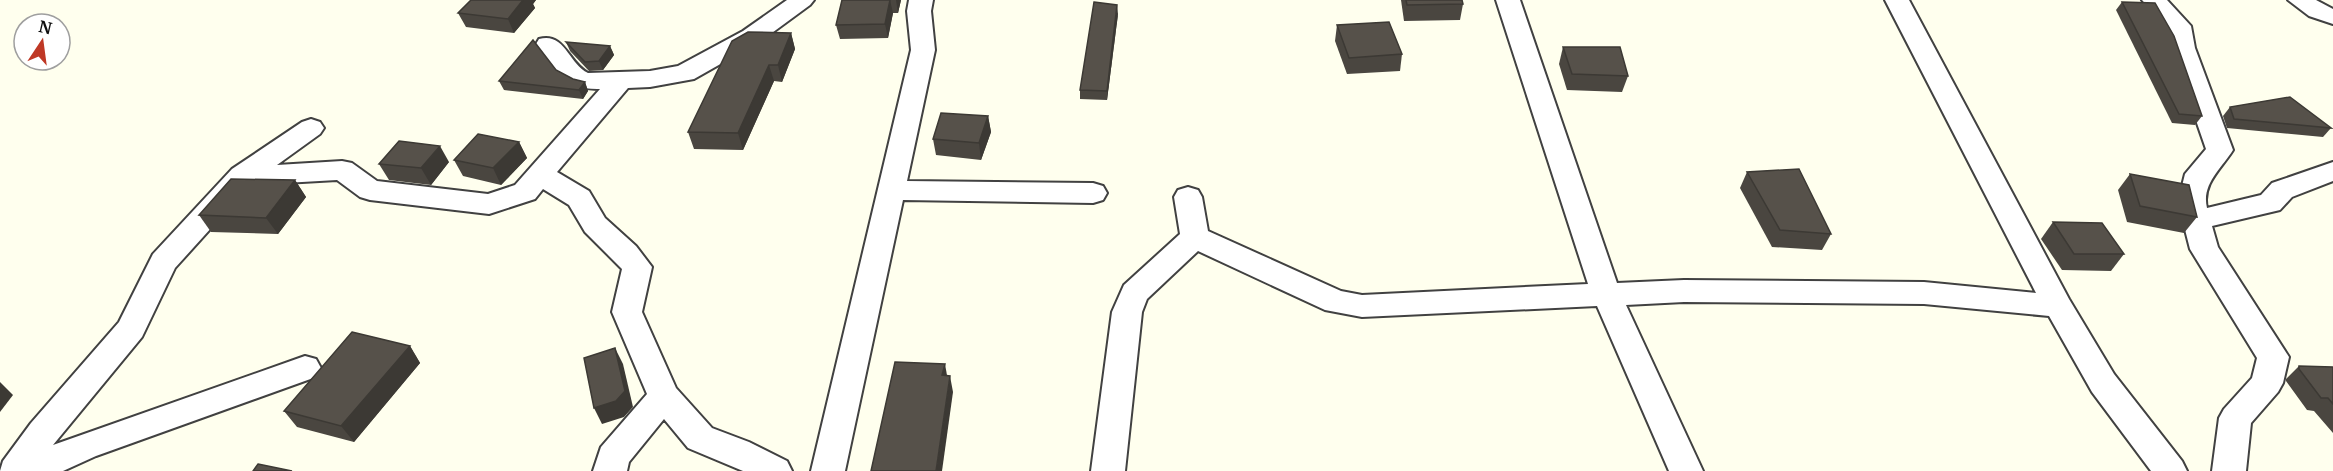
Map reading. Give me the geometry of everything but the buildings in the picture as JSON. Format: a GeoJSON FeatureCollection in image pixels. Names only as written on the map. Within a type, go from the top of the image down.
{"type":"FeatureCollection","features":[{"type":"Feature","properties":{"kind":"street"},"geometry":{"type":"LineString","coordinates":[[548,44],[572,75],[584,81],[650,80],[685,74],[752,36],[802,0]]}},
{"type":"Feature","properties":{"kind":"street"},"geometry":{"type":"LineString","coordinates":[[828,471],[923,50],[919,11],[921,0]]}},
{"type":"Feature","properties":{"kind":"street"},"geometry":{"type":"LineString","coordinates":[[1508,0],[1606,293],[1686,471]]}},
{"type":"Feature","properties":{"kind":"street"},"geometry":{"type":"LineString","coordinates":[[1897,0],[2058,306],[2103,383],[2170,471]]}},
{"type":"Feature","properties":{"kind":"street"},"geometry":{"type":"LineString","coordinates":[[2154,0],[2179,27],[2183,48],[2220,150],[2199,174],[2192,202],[2204,249],[2272,357],[2267,383],[2235,418],[2229,471]]}},
{"type":"Feature","properties":{"kind":"street"},"geometry":{"type":"LineString","coordinates":[[2300,0],[2317,11],[2333,17]]}},
{"type":"Feature","properties":{"kind":"street"},"geometry":{"type":"LineString","coordinates":[[242,176],[342,170],[370,190],[489,204],[525,192],[620,81]]}},
{"type":"Feature","properties":{"kind":"street"},"geometry":{"type":"LineString","coordinates":[[15,471],[43,433],[131,329],[163,262],[242,176],[311,128]]}},
{"type":"Feature","properties":{"kind":"street"},"geometry":{"type":"LineString","coordinates":[[2197,220],[2270,203],[2282,190],[2333,171]]}},
{"type":"Feature","properties":{"kind":"street"},"geometry":{"type":"LineString","coordinates":[[541,174],[579,198],[595,225],[626,253],[637,267],[627,312],[663,396],[700,438],[737,452],[775,471]]}},
{"type":"Feature","properties":{"kind":"street"},"geometry":{"type":"LineString","coordinates":[[892,190],[1093,193]]}},
{"type":"Feature","properties":{"kind":"street"},"geometry":{"type":"LineString","coordinates":[[1188,197],[1195,237]]}},
{"type":"Feature","properties":{"kind":"street"},"geometry":{"type":"LineString","coordinates":[[1195,237],[1336,302],[1362,306],[1684,291],[1924,293],[2058,306]]}},
{"type":"Feature","properties":{"kind":"street"},"geometry":{"type":"LineString","coordinates":[[1108,471],[1127,312],[1135,293],[1195,237]]}},
{"type":"Feature","properties":{"kind":"street"},"geometry":{"type":"LineString","coordinates":[[39,471],[47,463],[84,446],[305,368]]}},
{"type":"Feature","properties":{"kind":"street"},"geometry":{"type":"LineString","coordinates":[[610,471],[613,457],[663,396]]}}]}
